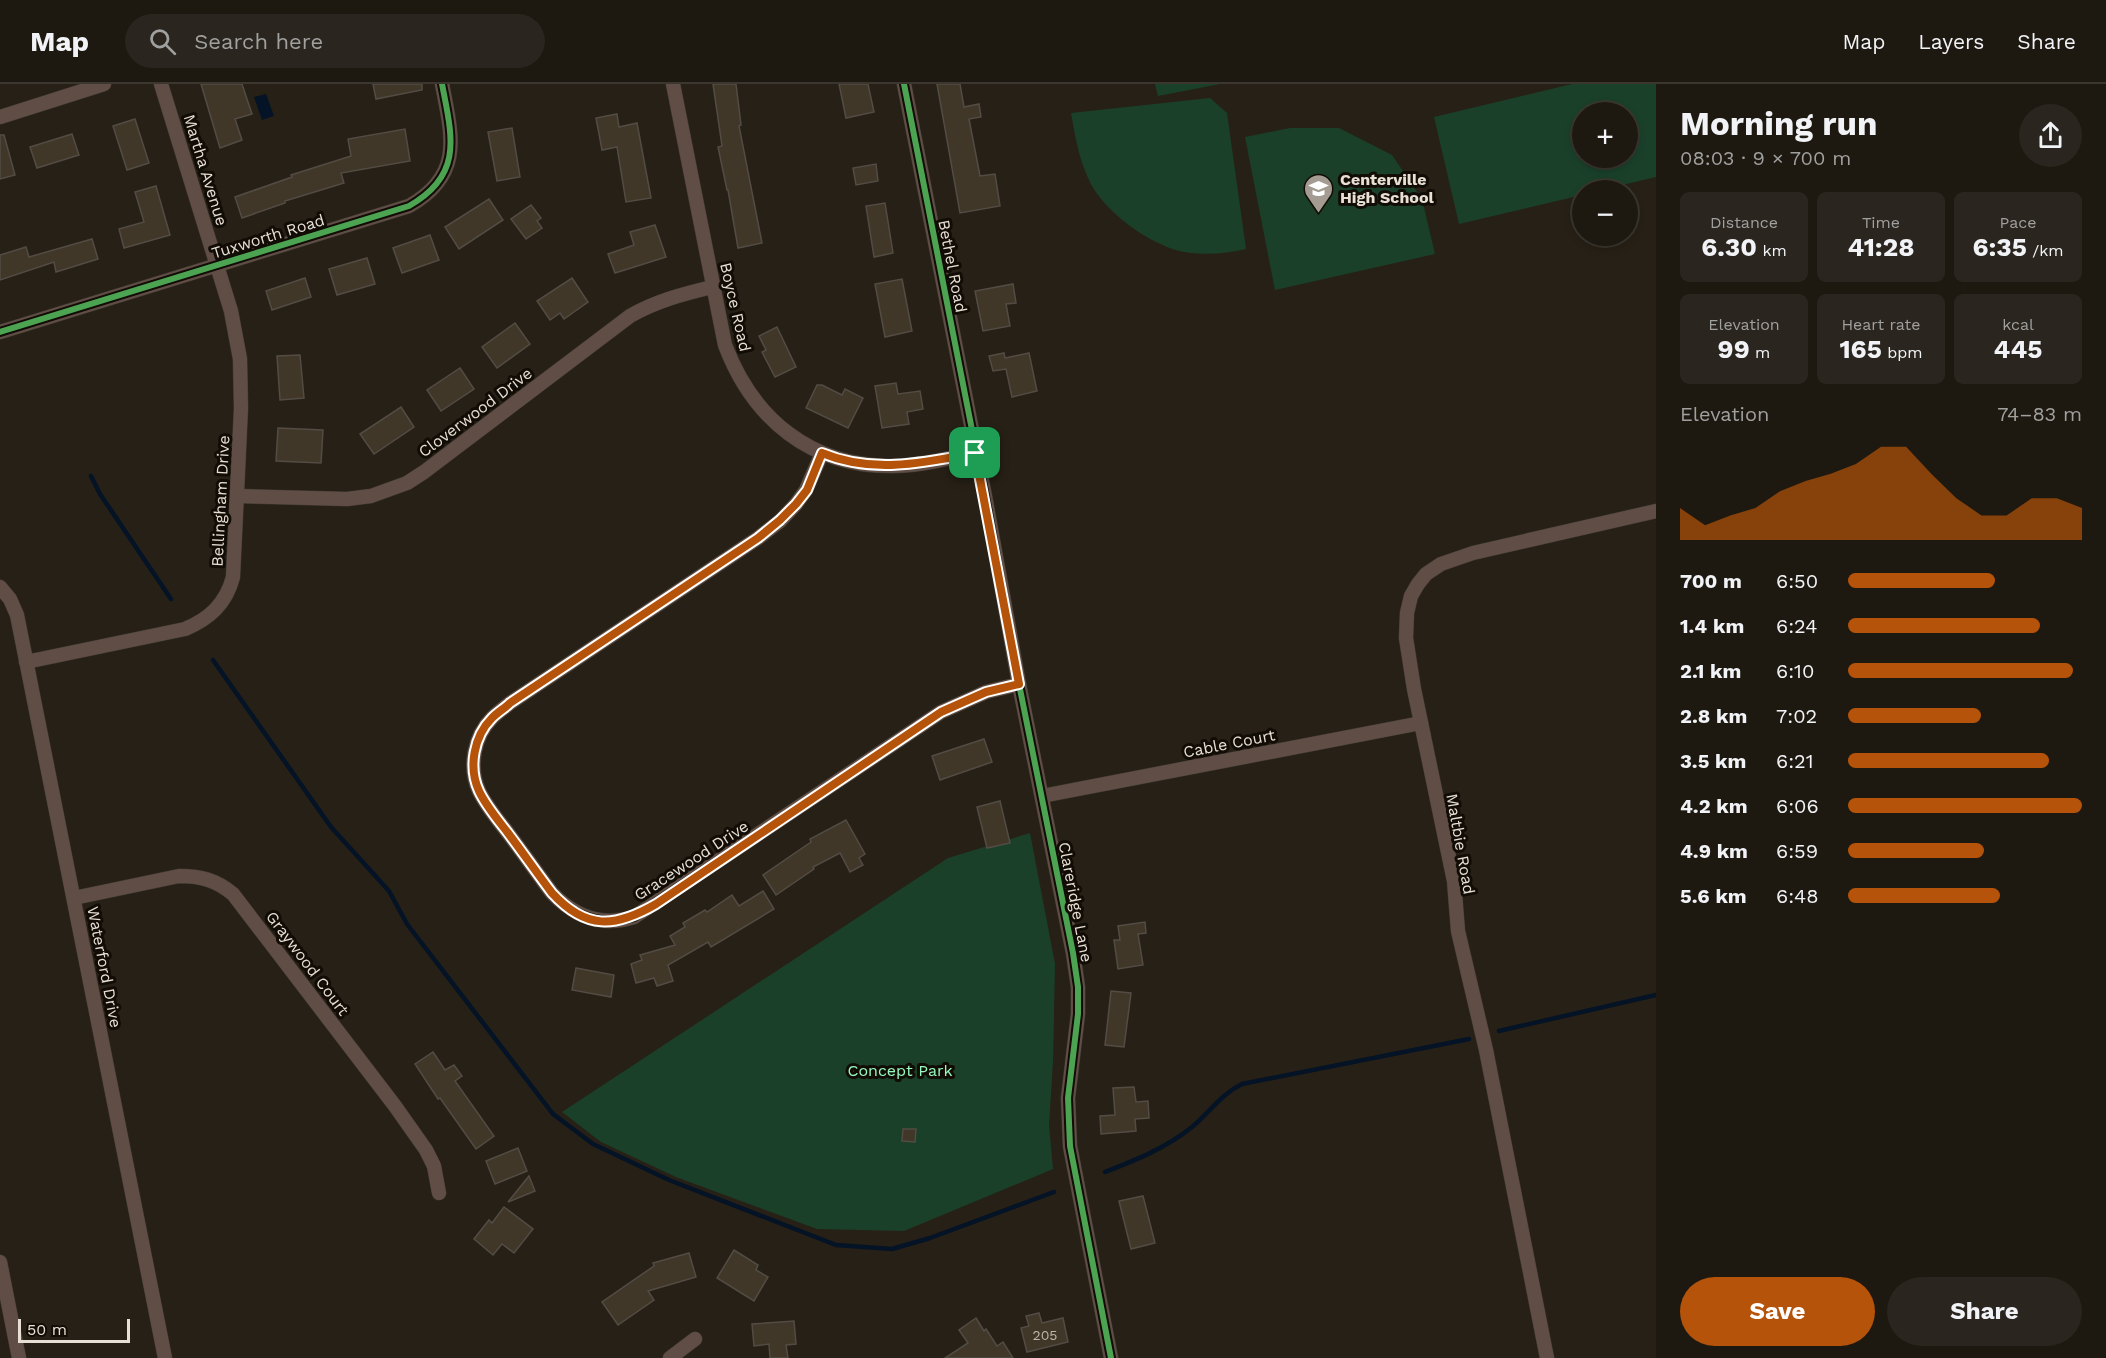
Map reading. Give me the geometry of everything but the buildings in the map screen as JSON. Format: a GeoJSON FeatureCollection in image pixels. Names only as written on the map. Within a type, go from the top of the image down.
{"type":"FeatureCollection","features":[{"type":"Feature","properties":{"kind":"street"},"geometry":{"type":"LineString","coordinates":[[0,117],[104,84]]}},
{"type":"Feature","properties":{"kind":"street","name":"Martha Avenue"},"geometry":{"type":"LineString","coordinates":[[161,84],[217,266]]}},
{"type":"Feature","properties":{"kind":"street","name":"Tuxworth Road"},"geometry":{"type":"LineString","coordinates":[[0,332],[409,206],[428,194],[446,171],[452,147],[442,84]]}},
{"type":"Feature","properties":{"kind":"street","name":"Boyce Road"},"geometry":{"type":"LineString","coordinates":[[673,84],[725,345],[733,366],[761,408],[797,439],[822,453],[854,463],[896,466],[975,453]]}},
{"type":"Feature","properties":{"kind":"street","name":"Bethel Road"},"geometry":{"type":"LineString","coordinates":[[904,84],[975,453]]}},
{"type":"Feature","properties":{"kind":"street","name":"Bellingham Drive"},"geometry":{"type":"LineString","coordinates":[[26,662],[185,630],[214,612],[230,589],[233,577],[241,408],[240,359],[231,311],[217,266]]}},
{"type":"Feature","properties":{"kind":"street","name":"Cloverwood Drive"},"geometry":{"type":"LineString","coordinates":[[237,496],[347,499],[389,491],[423,472],[630,316],[670,297],[712,287]]}},
{"type":"Feature","properties":{"kind":"street","name":"Gracewood Drive"},"geometry":{"type":"LineString","coordinates":[[822,453],[807,490],[780,520],[758,538],[510,703],[492,718],[481,733],[476,745],[473,764],[479,791],[488,807],[552,893],[564,905],[593,920],[622,920],[634,916],[656,904],[941,712],[986,692],[1019,684]]}},
{"type":"Feature","properties":{"kind":"street","name":"Clareridge Lane"},"geometry":{"type":"LineString","coordinates":[[975,453],[1073,953],[1078,987],[1078,1014],[1068,1098],[1070,1146],[1111,1358]]}},
{"type":"Feature","properties":{"kind":"street","name":"Maltbie Road"},"geometry":{"type":"LineString","coordinates":[[1547,1358],[1486,1050],[1458,932],[1454,881],[1421,723],[1405,631],[1411,596],[1426,574],[1441,564],[1473,553],[1656,511]]}},
{"type":"Feature","properties":{"kind":"street","name":"Waterford Drive"},"geometry":{"type":"LineString","coordinates":[[0,587],[10,599],[17,615],[165,1358]]}},
{"type":"Feature","properties":{"kind":"street","name":"Cable Court"},"geometry":{"type":"LineString","coordinates":[[1042,796],[1421,723]]}},
{"type":"Feature","properties":{"kind":"street","name":"Graywood Court"},"geometry":{"type":"LineString","coordinates":[[74,898],[177,877],[194,876],[210,879],[233,894],[426,1150],[434,1166],[439,1193]]}},
{"type":"Feature","properties":{"kind":"street"},"geometry":{"type":"LineString","coordinates":[[0,1262],[20,1358]]}},
{"type":"Feature","properties":{"kind":"street"},"geometry":{"type":"LineString","coordinates":[[670,1358],[695,1339]]}},
{"type":"Feature","properties":{"kind":"green space"},"geometry":{"type":"Polygon","coordinates":[[[1155,84],[1220,84],[1158,96],[1155,84]]]}},
{"type":"Feature","properties":{"kind":"green space"},"geometry":{"type":"Polygon","coordinates":[[[1572,84],[1656,84],[1656,177],[1638,181],[1572,180],[1572,197],[1459,224],[1434,117],[1572,84]]]}},
{"type":"Feature","properties":{"kind":"green space"},"geometry":{"type":"Polygon","coordinates":[[[1210,98],[1227,113],[1246,249],[1233,252],[1191,253],[1162,245],[1147,237],[1118,216],[1106,204],[1089,180],[1078,147],[1071,113],[1210,98]]]}},
{"type":"Feature","properties":{"kind":"green space"},"geometry":{"type":"Polygon","coordinates":[[[1290,128],[1339,128],[1392,155],[1422,199],[1435,254],[1275,290],[1245,137],[1290,128]]]}},
{"type":"Feature","properties":{"kind":"green space","name":"Concept Park"},"geometry":{"type":"Polygon","coordinates":[[[1030,833],[1055,964],[1049,1125],[1053,1169],[904,1231],[817,1229],[676,1177],[601,1142],[562,1112],[948,858],[1030,833]]]}},
{"type":"Feature","properties":{"kind":"water"},"geometry":{"type":"Polygon","coordinates":[[[266,94],[274,116],[262,120],[254,97],[266,94]]]}},
{"type":"Feature","properties":{"kind":"waterway"},"geometry":{"type":"LineString","coordinates":[[91,476],[100,494],[171,599]]}},
{"type":"Feature","properties":{"kind":"waterway"},"geometry":{"type":"LineString","coordinates":[[213,660],[331,827],[389,891],[407,924],[553,1114],[593,1144],[669,1180],[836,1245],[892,1249],[930,1238],[1054,1192]]}},
{"type":"Feature","properties":{"kind":"waterway"},"geometry":{"type":"LineString","coordinates":[[1499,1031],[1656,995]]}},
{"type":"Feature","properties":{"kind":"waterway"},"geometry":{"type":"LineString","coordinates":[[1105,1172],[1172,1141],[1192,1127],[1221,1098],[1242,1084],[1469,1039]]}},
{"type":"Feature","properties":{"kind":"cycle path"},"geometry":{"type":"LineString","coordinates":[[0,332],[409,206],[427,194],[439,181],[450,153],[449,121],[442,84]]}},
{"type":"Feature","properties":{"kind":"cycle path"},"geometry":{"type":"LineString","coordinates":[[904,84],[1073,953],[1078,987],[1078,1014],[1068,1098],[1070,1146],[1111,1358]]}},
{"type":"Feature","properties":{"kind":"cycle path"},"geometry":{"type":"LineString","coordinates":[[822,453],[806,490],[780,521],[510,703],[486,725],[475,752],[474,772],[479,791],[492,813],[552,893],[570,908],[590,918],[611,921],[634,917],[941,712],[986,692],[1019,684]]}},
{"type":"Feature","properties":{"kind":"place","name":"Centerville High School"},"geometry":{"type":"Point","coordinates":[1319,214]}},
{"type":"Feature","properties":{"kind":"route"},"geometry":{"type":"LineString","coordinates":[[822,453],[835,459],[854,463],[896,466],[975,453],[1019,684],[986,692],[941,712],[656,904],[634,916],[622,920],[593,920],[564,905],[552,893],[488,807],[479,791],[473,764],[476,745],[481,733],[492,718],[510,703],[758,538],[780,520],[807,490],[822,453]]}}]}
